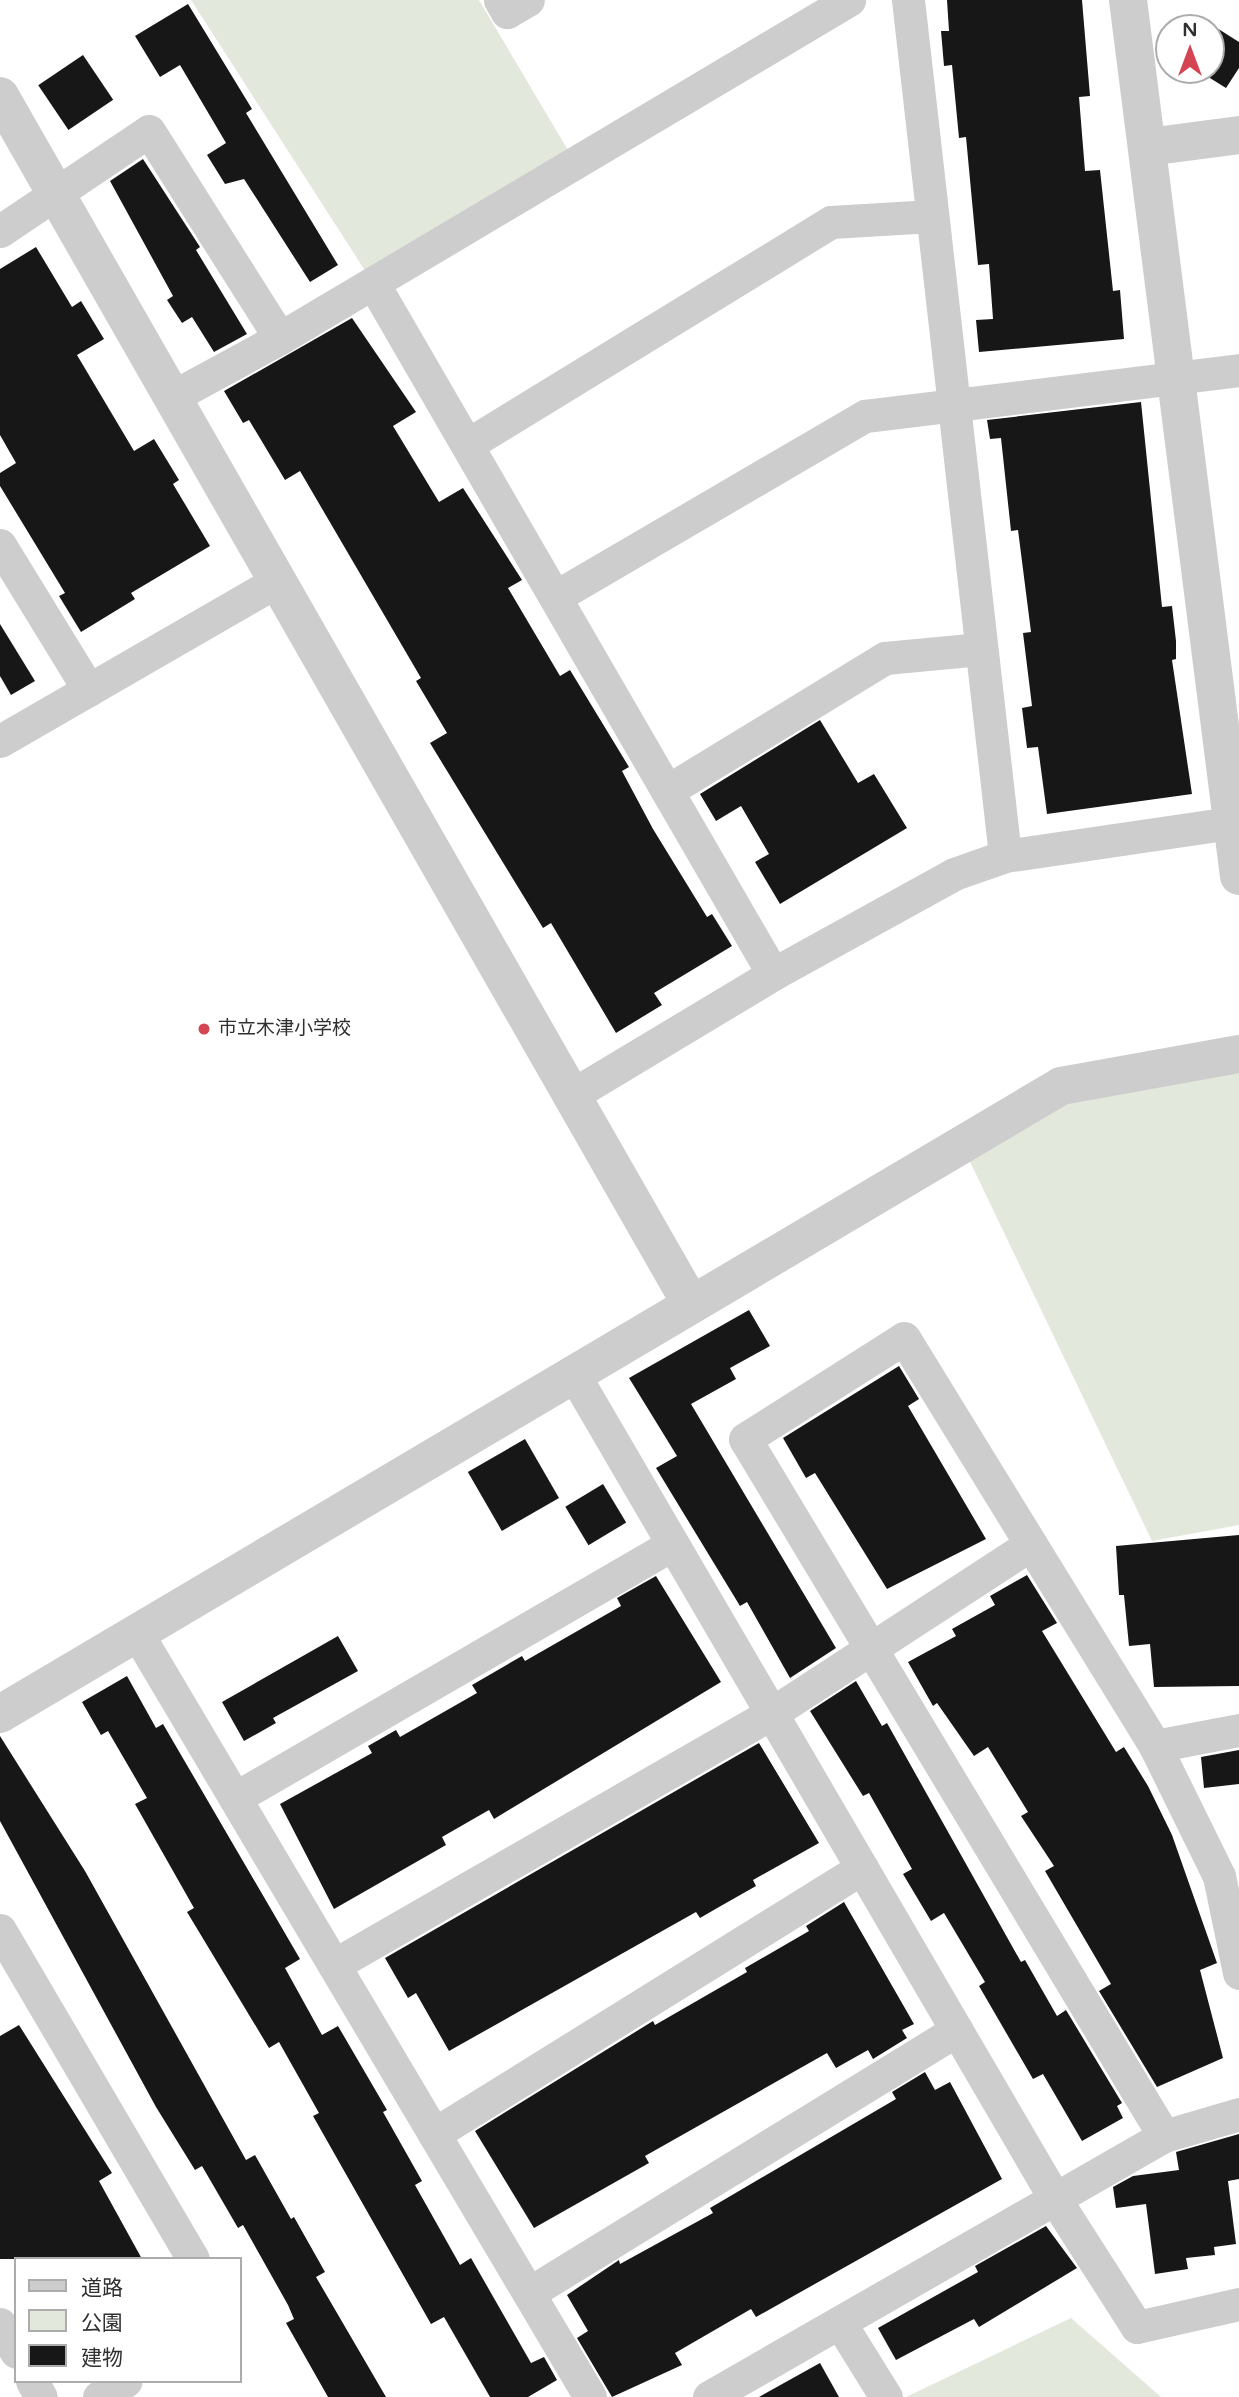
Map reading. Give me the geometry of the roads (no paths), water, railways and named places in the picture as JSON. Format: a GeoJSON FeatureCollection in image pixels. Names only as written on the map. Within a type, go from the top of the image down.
{"type":"FeatureCollection","features":[{"type":"Feature","properties":{"kind":"street"},"geometry":{"type":"LineString","coordinates":[[500,0],[507,12],[528,0]]}},
{"type":"Feature","properties":{"kind":"street"},"geometry":{"type":"LineString","coordinates":[[172,397],[280,338],[849,0]]}},
{"type":"Feature","properties":{"kind":"street"},"geometry":{"type":"LineString","coordinates":[[908,0],[1005,856]]}},
{"type":"Feature","properties":{"kind":"street"},"geometry":{"type":"LineString","coordinates":[[1128,0],[1236,823],[1239,876]]}},
{"type":"Feature","properties":{"kind":"street"},"geometry":{"type":"LineString","coordinates":[[0,96],[691,1304]]}},
{"type":"Feature","properties":{"kind":"street"},"geometry":{"type":"LineString","coordinates":[[0,231],[57,196],[149,131],[280,338]]}},
{"type":"Feature","properties":{"kind":"street"},"geometry":{"type":"LineString","coordinates":[[1148,147],[1239,135]]}},
{"type":"Feature","properties":{"kind":"street"},"geometry":{"type":"LineString","coordinates":[[467,444],[831,222],[932,216]]}},
{"type":"Feature","properties":{"kind":"street"},"geometry":{"type":"LineString","coordinates":[[373,283],[773,974]]}},
{"type":"Feature","properties":{"kind":"street"},"geometry":{"type":"LineString","coordinates":[[555,597],[865,416],[954,408],[1239,370]]}},
{"type":"Feature","properties":{"kind":"street"},"geometry":{"type":"LineString","coordinates":[[0,545],[89,690]]}},
{"type":"Feature","properties":{"kind":"street"},"geometry":{"type":"LineString","coordinates":[[0,741],[277,581]]}},
{"type":"Feature","properties":{"kind":"street"},"geometry":{"type":"LineString","coordinates":[[667,791],[885,658],[981,649]]}},
{"type":"Feature","properties":{"kind":"street"},"geometry":{"type":"LineString","coordinates":[[572,1096],[773,974],[954,874],[1005,856],[1236,823]]}},
{"type":"Feature","properties":{"kind":"street"},"geometry":{"type":"LineString","coordinates":[[0,1714],[1061,1086],[1239,1055]]}},
{"type":"Feature","properties":{"kind":"street"},"geometry":{"type":"LineString","coordinates":[[1164,2136],[866,1647],[745,1439],[904,1338],[1155,1746],[1219,1875],[1239,1973]]}},
{"type":"Feature","properties":{"kind":"street"},"geometry":{"type":"LineString","coordinates":[[573,1373],[1055,2199],[1137,2328],[1239,2304]]}},
{"type":"Feature","properties":{"kind":"street"},"geometry":{"type":"LineString","coordinates":[[235,1798],[673,1544]]}},
{"type":"Feature","properties":{"kind":"street"},"geometry":{"type":"LineString","coordinates":[[334,1965],[772,1713],[866,1647],[1031,1544]]}},
{"type":"Feature","properties":{"kind":"street"},"geometry":{"type":"LineString","coordinates":[[137,1633],[590,2397]]}},
{"type":"Feature","properties":{"kind":"street"},"geometry":{"type":"LineString","coordinates":[[1155,1746],[1239,1730]]}},
{"type":"Feature","properties":{"kind":"street"},"geometry":{"type":"LineString","coordinates":[[434,2134],[862,1868]]}},
{"type":"Feature","properties":{"kind":"street"},"geometry":{"type":"LineString","coordinates":[[0,1930],[192,2257]]}},
{"type":"Feature","properties":{"kind":"street"},"geometry":{"type":"LineString","coordinates":[[529,2293],[957,2030]]}},
{"type":"Feature","properties":{"kind":"street"},"geometry":{"type":"LineString","coordinates":[[709,2397],[1164,2136],[1239,2115]]}},
{"type":"Feature","properties":{"kind":"street"},"geometry":{"type":"LineString","coordinates":[[840,2323],[886,2397]]}},
{"type":"Feature","properties":{"kind":"street"},"geometry":{"type":"LineString","coordinates":[[0,2324],[14,2348]]}},
{"type":"Feature","properties":{"kind":"street"},"geometry":{"type":"LineString","coordinates":[[99,2397],[123,2383]]}},
{"type":"Feature","properties":{"kind":"place","name":"市立木津小学校"},"geometry":{"type":"Point","coordinates":[204,1029]}}]}
